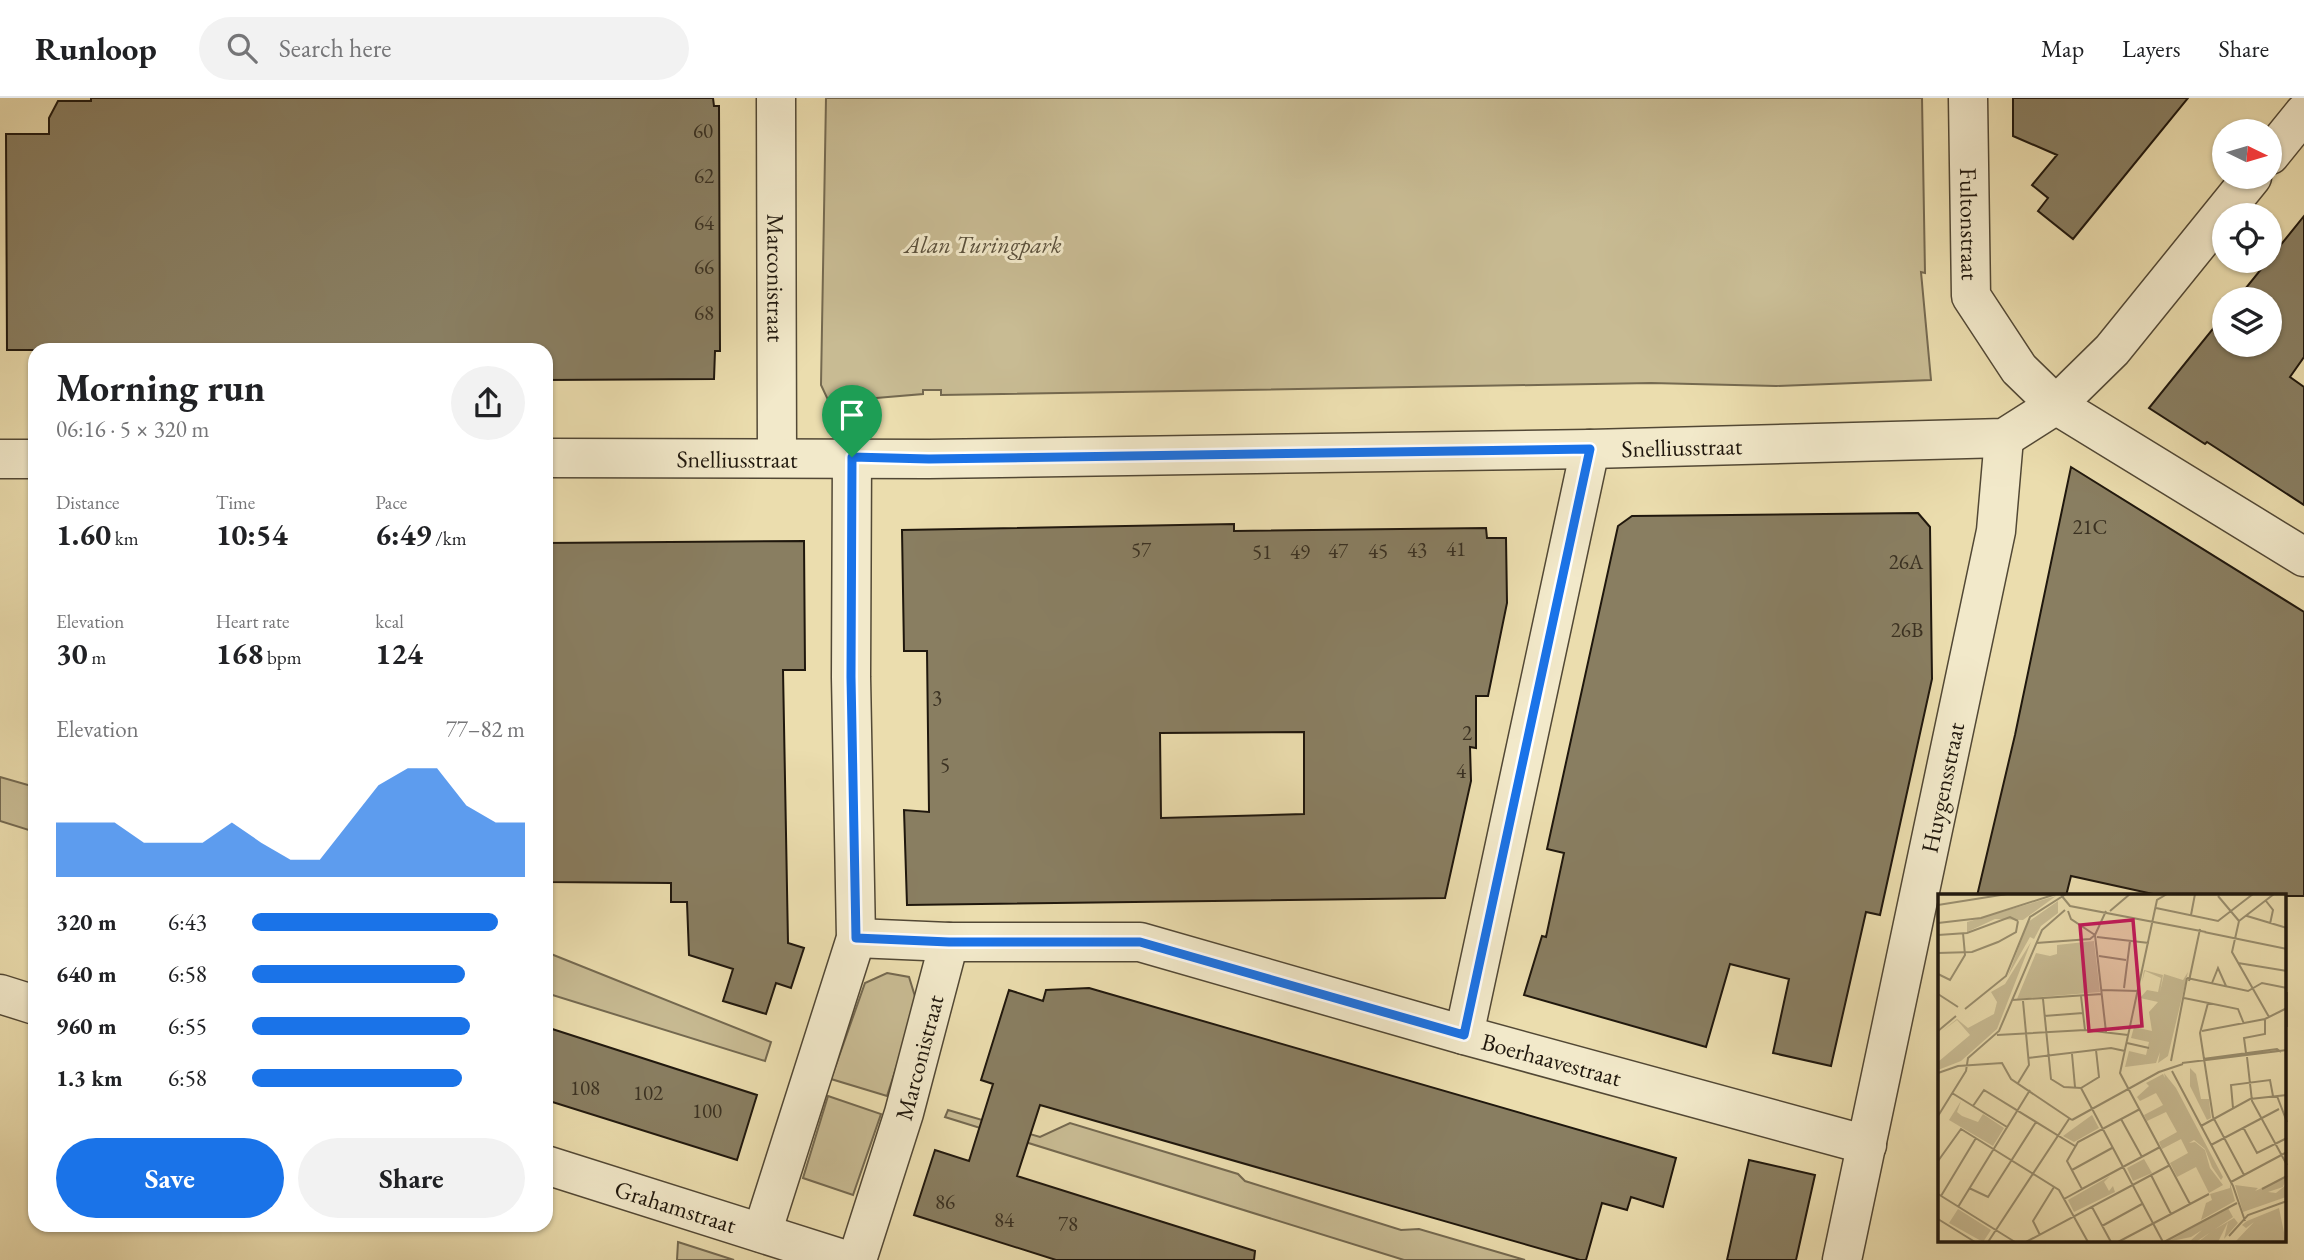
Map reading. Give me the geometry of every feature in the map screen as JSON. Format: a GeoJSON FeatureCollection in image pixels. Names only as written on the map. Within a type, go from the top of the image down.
{"type":"FeatureCollection","features":[{"type":"Feature","properties":{"kind":"street","name":"Marconistraat"},"geometry":{"type":"LineString","coordinates":[[776,98],[778,458]]}},
{"type":"Feature","properties":{"kind":"street","name":"Fultonstraat"},"geometry":{"type":"LineString","coordinates":[[1968,98],[1971,296],[2019,369],[2056,405]]}},
{"type":"Feature","properties":{"kind":"street"},"geometry":{"type":"LineString","coordinates":[[2282,140],[2304,113]]}},
{"type":"Feature","properties":{"kind":"street"},"geometry":{"type":"LineString","coordinates":[[2004,438],[2056,405],[2112,350],[2242,189]]}},
{"type":"Feature","properties":{"kind":"street"},"geometry":{"type":"LineString","coordinates":[[2056,405],[2304,557]]}},
{"type":"Feature","properties":{"kind":"street","name":"Snelliusstraat"},"geometry":{"type":"LineString","coordinates":[[553,458],[929,459],[1590,449],[2004,438]]}},
{"type":"Feature","properties":{"kind":"street","name":"Huygensstraat"},"geometry":{"type":"LineString","coordinates":[[1842,1260],[1996,531],[2004,438]]}},
{"type":"Feature","properties":{"kind":"street"},"geometry":{"type":"LineString","coordinates":[[1464,1035],[1590,449]]}},
{"type":"Feature","properties":{"kind":"street"},"geometry":{"type":"LineString","coordinates":[[762,1233],[856,938],[851,677],[852,457]]}},
{"type":"Feature","properties":{"kind":"street"},"geometry":{"type":"LineString","coordinates":[[0,459],[28,459]]}},
{"type":"Feature","properties":{"kind":"street"},"geometry":{"type":"LineString","coordinates":[[856,938],[949,942]]}},
{"type":"Feature","properties":{"kind":"street","name":"Marconistraat"},"geometry":{"type":"LineString","coordinates":[[857,1260],[904,1113],[949,942]]}},
{"type":"Feature","properties":{"kind":"street","name":"Boerhaavestraat"},"geometry":{"type":"LineString","coordinates":[[949,942],[1140,942],[1464,1035],[1867,1145]]}},
{"type":"Feature","properties":{"kind":"street"},"geometry":{"type":"LineString","coordinates":[[0,994],[28,1003]]}},
{"type":"Feature","properties":{"kind":"street","name":"Grahamstraat"},"geometry":{"type":"LineString","coordinates":[[553,1167],[846,1260]]}},
{"type":"Feature","properties":{"kind":"green space","name":"Alan Turingpark"},"geometry":{"type":"Polygon","coordinates":[[[826,98],[1922,98],[1925,273],[1921,272],[1931,380],[1776,386],[1651,383],[941,395],[941,390],[923,390],[923,394],[829,402],[821,385],[826,98]]]}},
{"type":"Feature","properties":{"kind":"green space"},"geometry":{"type":"Polygon","coordinates":[[[0,777],[28,785],[28,830],[0,821],[0,777]]]}},
{"type":"Feature","properties":{"kind":"green space"},"geometry":{"type":"Polygon","coordinates":[[[553,955],[771,1042],[765,1061],[553,995],[553,955]]]}},
{"type":"Feature","properties":{"kind":"green space"},"geometry":{"type":"Polygon","coordinates":[[[887,973],[909,977],[917,1003],[887,1096],[831,1079],[865,983],[887,973]]]}},
{"type":"Feature","properties":{"kind":"green space"},"geometry":{"type":"Polygon","coordinates":[[[828,1096],[881,1114],[853,1195],[803,1178],[828,1096]]]}},
{"type":"Feature","properties":{"kind":"green space"},"geometry":{"type":"Polygon","coordinates":[[[948,1110],[1040,1137],[1070,1123],[1238,1174],[1245,1181],[1401,1230],[1419,1229],[1525,1260],[1404,1260],[945,1117],[948,1110]]]}},
{"type":"Feature","properties":{"kind":"green space"},"geometry":{"type":"Polygon","coordinates":[[[678,1242],[734,1260],[677,1260],[678,1242]]]}},
{"type":"Feature","properties":{"kind":"building"},"geometry":{"type":"Polygon","coordinates":[[[91,98],[713,98],[714,106],[719,106],[720,351],[715,351],[714,379],[553,380],[553,343],[28,343],[28,350],[7,350],[6,134],[49,134],[49,118],[58,101],[91,101],[91,98]]]}},
{"type":"Feature","properties":{"kind":"building"},"geometry":{"type":"Polygon","coordinates":[[[2013,98],[2188,98],[2073,239],[2038,211],[2048,198],[2032,185],[2057,155],[2013,136],[2013,98]]]}},
{"type":"Feature","properties":{"kind":"building"},"geometry":{"type":"Polygon","coordinates":[[[2304,216],[2304,357],[2290,377],[2304,387],[2304,505],[2149,408],[2212,330],[2212,357],[2282,357],[2282,287],[2247,287],[2258,273],[2282,273],[2282,243],[2304,216]]]}},
{"type":"Feature","properties":{"kind":"building"},"geometry":{"type":"Polygon","coordinates":[[[2071,467],[2304,612],[2304,896],[2153,894],[2071,876],[2066,894],[1977,894],[2015,735],[2071,467]]]}},
{"type":"Feature","properties":{"kind":"building"},"geometry":{"type":"Polygon","coordinates":[[[1918,513],[1930,527],[1932,679],[1880,915],[1866,912],[1831,1066],[1773,1053],[1789,979],[1730,964],[1706,1047],[1524,995],[1542,936],[1546,937],[1564,853],[1547,849],[1618,526],[1632,516],[1918,513]]]}},
{"type":"Feature","properties":{"kind":"building"},"geometry":{"type":"Polygon","coordinates":[[[1234,524],[1234,531],[1486,528],[1487,538],[1506,538],[1507,603],[1488,696],[1476,696],[1476,748],[1470,747],[1471,781],[1445,898],[907,905],[904,810],[929,812],[927,651],[904,651],[902,530],[1234,524]],[[1304,732],[1160,733],[1161,818],[1304,814],[1304,732]]]}},
{"type":"Feature","properties":{"kind":"building"},"geometry":{"type":"Polygon","coordinates":[[[804,541],[805,670],[783,670],[788,943],[804,948],[791,988],[776,983],[766,1014],[723,1001],[733,969],[689,955],[687,902],[671,902],[671,883],[553,882],[553,543],[804,541]]]}},
{"type":"Feature","properties":{"kind":"building"},"geometry":{"type":"Polygon","coordinates":[[[1089,988],[1676,1158],[1663,1207],[1631,1197],[1627,1210],[1602,1203],[1586,1260],[1580,1260],[1040,1105],[1017,1176],[1255,1251],[1254,1260],[1056,1260],[914,1215],[935,1150],[969,1161],[993,1084],[981,1080],[1009,990],[1043,1001],[1046,990],[1089,988]]]}},
{"type":"Feature","properties":{"kind":"building"},"geometry":{"type":"Polygon","coordinates":[[[553,1029],[757,1095],[737,1160],[553,1102],[553,1029]]]}},
{"type":"Feature","properties":{"kind":"building"},"geometry":{"type":"Polygon","coordinates":[[[1749,1160],[1815,1175],[1796,1260],[1727,1260],[1749,1160]]]}},
{"type":"Feature","properties":{"kind":"route"},"geometry":{"type":"LineString","coordinates":[[1590,449],[1464,1035],[1140,942],[949,942],[856,938],[851,677],[852,457],[929,459],[1590,449]]}}]}
